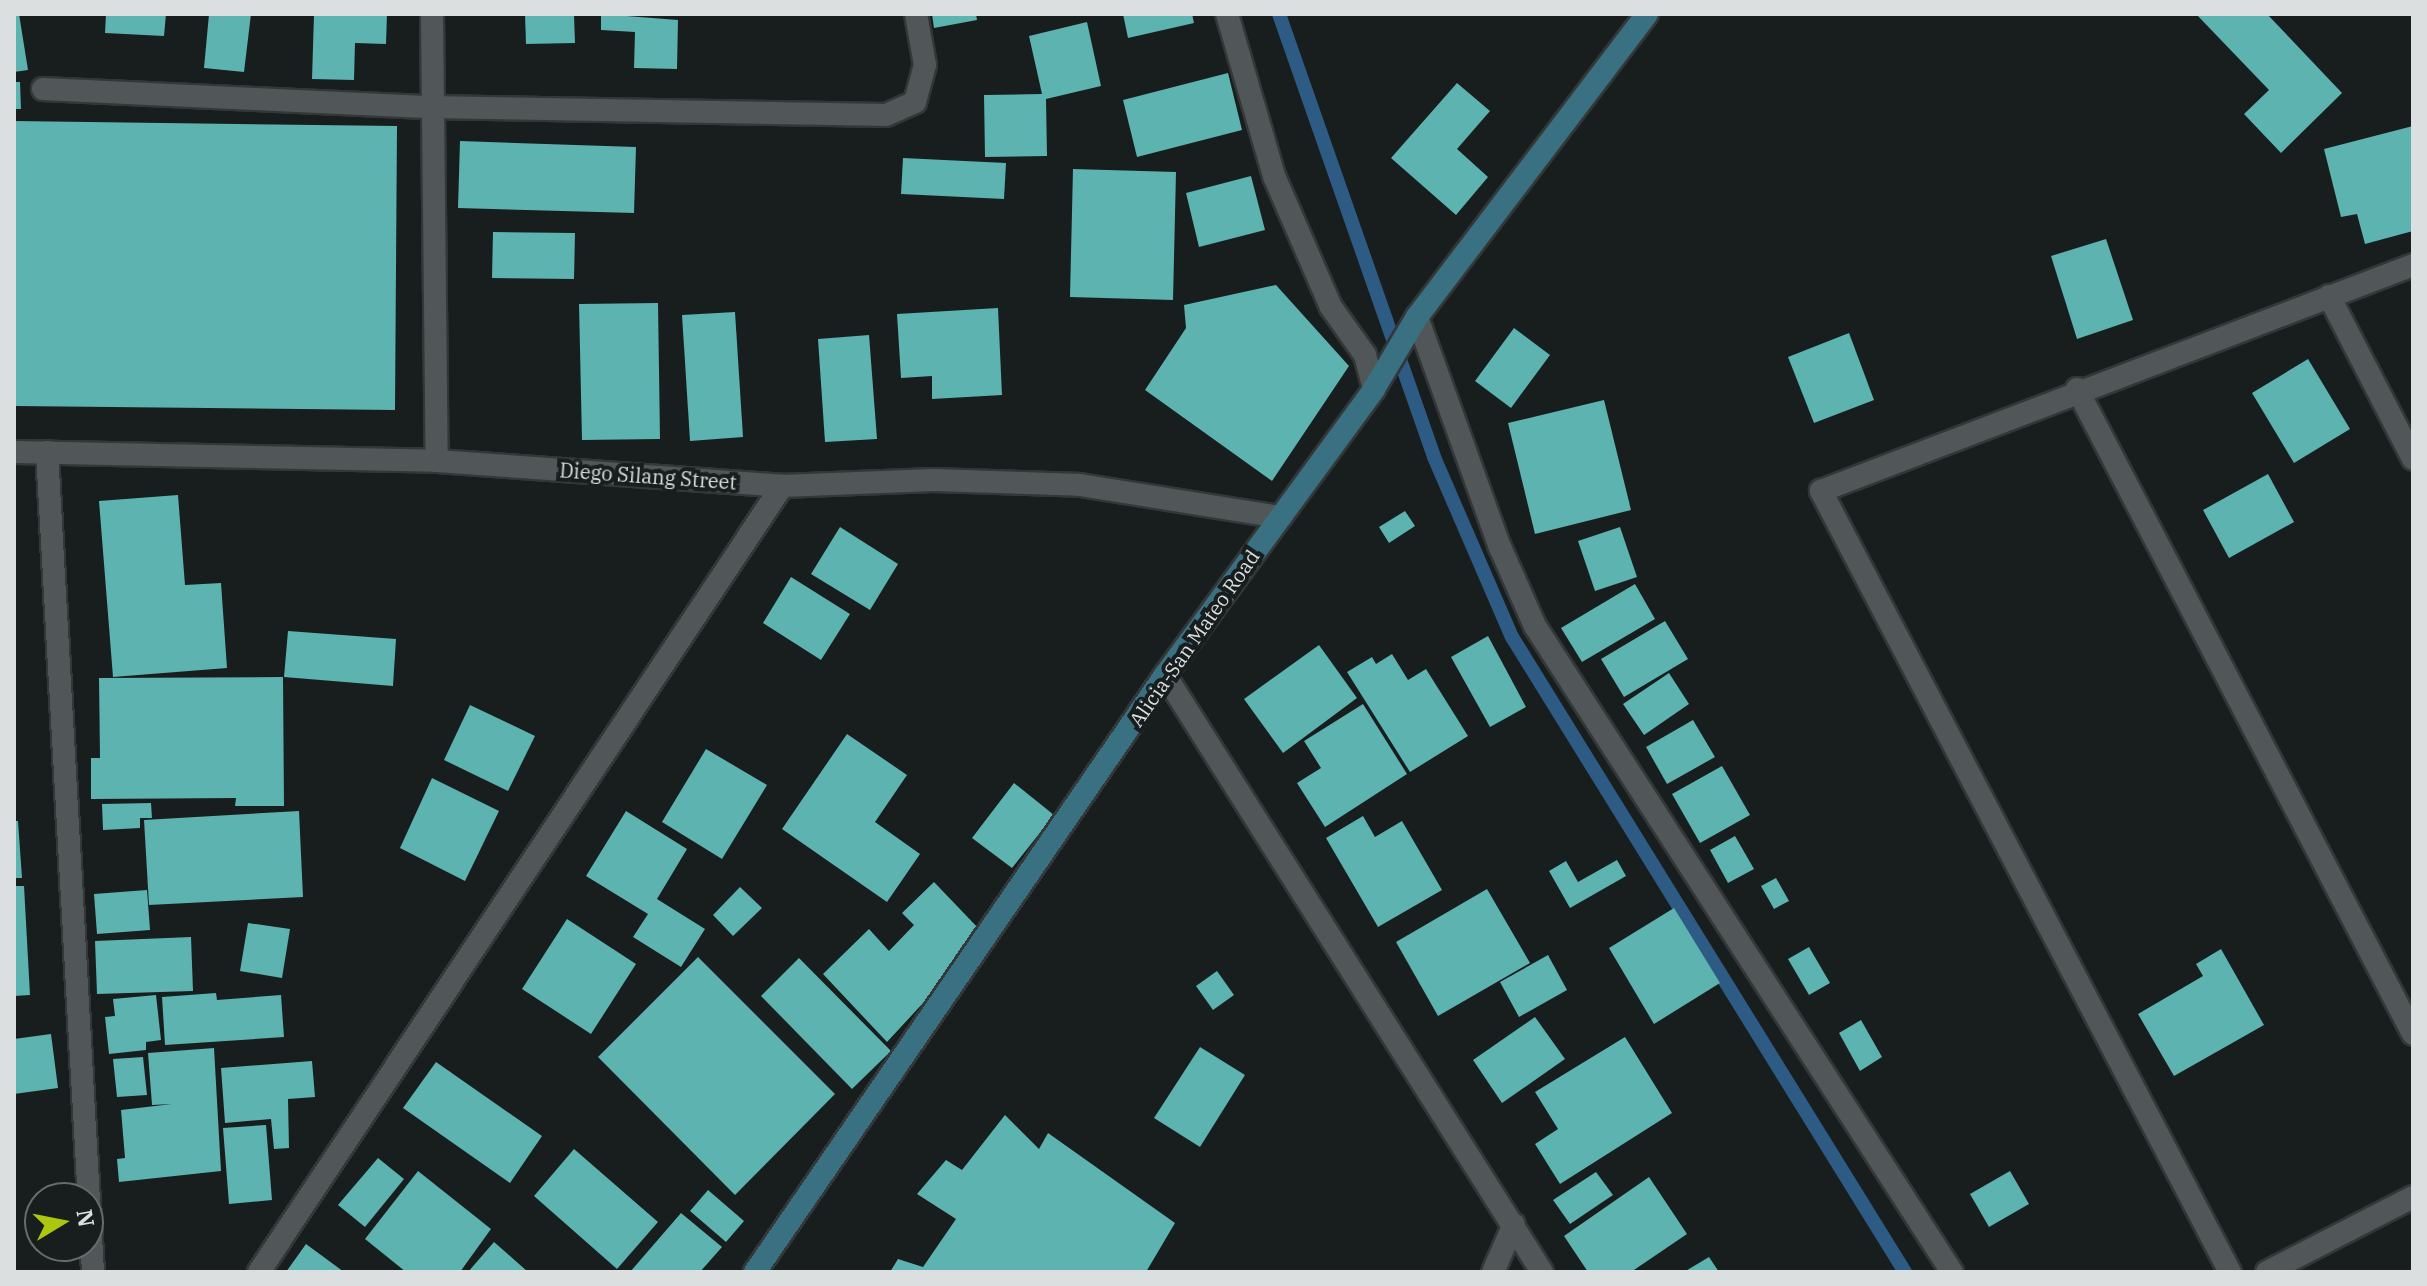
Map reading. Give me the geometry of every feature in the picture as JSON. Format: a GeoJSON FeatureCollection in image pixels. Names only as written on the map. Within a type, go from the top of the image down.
{"type":"FeatureCollection","features":[{"type":"Feature","properties":{"kind":"main road","name":"Alicia-San Mateo Road"},"geometry":{"type":"LineString","coordinates":[[755,1272],[1165,675],[1374,389],[1417,317],[1647,14]]}},
{"type":"Feature","properties":{"kind":"street"},"geometry":{"type":"LineString","coordinates":[[432,14],[430,107],[437,461]]}},
{"type":"Feature","properties":{"kind":"street"},"geometry":{"type":"LineString","coordinates":[[43,89],[430,107],[886,115],[915,102],[925,65],[916,14]]}},
{"type":"Feature","properties":{"kind":"street"},"geometry":{"type":"LineString","coordinates":[[1227,14],[1274,176],[1331,307],[1365,355],[1374,389]]}},
{"type":"Feature","properties":{"kind":"street"},"geometry":{"type":"LineString","coordinates":[[2230,1272],[1821,491],[2077,389],[2413,265]]}},
{"type":"Feature","properties":{"kind":"street"},"geometry":{"type":"LineString","coordinates":[[2329,296],[2413,459]]}},
{"type":"Feature","properties":{"kind":"street"},"geometry":{"type":"LineString","coordinates":[[1417,317],[1500,547],[1535,626],[1952,1272]]}},
{"type":"Feature","properties":{"kind":"street"},"geometry":{"type":"LineString","coordinates":[[2077,389],[2413,1034]]}},
{"type":"Feature","properties":{"kind":"street","name":"Diego Silang Street"},"geometry":{"type":"LineString","coordinates":[[14,452],[437,461],[782,486],[933,480],[1080,485],[1280,517]]}},
{"type":"Feature","properties":{"kind":"street"},"geometry":{"type":"LineString","coordinates":[[47,452],[93,1272]]}},
{"type":"Feature","properties":{"kind":"street"},"geometry":{"type":"LineString","coordinates":[[259,1272],[782,486]]}},
{"type":"Feature","properties":{"kind":"street"},"geometry":{"type":"LineString","coordinates":[[1165,675],[1542,1272]]}},
{"type":"Feature","properties":{"kind":"street"},"geometry":{"type":"LineString","coordinates":[[2267,1272],[2413,1197]]}},
{"type":"Feature","properties":{"kind":"street"},"geometry":{"type":"LineString","coordinates":[[1493,1272],[1514,1224]]}},
{"type":"Feature","properties":{"kind":"building"},"geometry":{"type":"Polygon","coordinates":[[[14,14],[19,14],[28,70],[14,72],[14,14]]]}},
{"type":"Feature","properties":{"kind":"building"},"geometry":{"type":"Polygon","coordinates":[[[106,14],[166,14],[164,36],[105,33],[106,14]]]}},
{"type":"Feature","properties":{"kind":"building"},"geometry":{"type":"Polygon","coordinates":[[[209,14],[251,14],[244,72],[204,68],[209,14]]]}},
{"type":"Feature","properties":{"kind":"building"},"geometry":{"type":"Polygon","coordinates":[[[314,14],[387,14],[386,44],[355,43],[354,80],[312,79],[314,14]]]}},
{"type":"Feature","properties":{"kind":"building"},"geometry":{"type":"Polygon","coordinates":[[[525,14],[574,14],[575,43],[526,44],[525,14]]]}},
{"type":"Feature","properties":{"kind":"building"},"geometry":{"type":"Polygon","coordinates":[[[601,14],[678,20],[677,69],[634,68],[635,32],[601,30],[601,14]]]}},
{"type":"Feature","properties":{"kind":"building"},"geometry":{"type":"Polygon","coordinates":[[[932,14],[976,14],[977,20],[934,28],[932,14]]]}},
{"type":"Feature","properties":{"kind":"building"},"geometry":{"type":"Polygon","coordinates":[[[1123,14],[1192,14],[1194,23],[1128,38],[1123,14]]]}},
{"type":"Feature","properties":{"kind":"building"},"geometry":{"type":"Polygon","coordinates":[[[2196,14],[2267,14],[2342,93],[2281,153],[2244,114],[2269,90],[2196,14]]]}},
{"type":"Feature","properties":{"kind":"building"},"geometry":{"type":"Polygon","coordinates":[[[1087,22],[1101,86],[1046,99],[1047,156],[985,157],[984,95],[1042,94],[1029,36],[1087,22]]]}},
{"type":"Feature","properties":{"kind":"building"},"geometry":{"type":"Polygon","coordinates":[[[1228,73],[1242,130],[1137,157],[1123,100],[1228,73]]]}},
{"type":"Feature","properties":{"kind":"building"},"geometry":{"type":"Polygon","coordinates":[[[14,82],[20,82],[21,109],[14,109],[14,82]]]}},
{"type":"Feature","properties":{"kind":"building"},"geometry":{"type":"Polygon","coordinates":[[[1457,83],[1490,111],[1457,149],[1488,177],[1456,215],[1391,158],[1457,83]]]}},
{"type":"Feature","properties":{"kind":"building"},"geometry":{"type":"Polygon","coordinates":[[[14,121],[397,126],[395,410],[14,406],[14,121]]]}},
{"type":"Feature","properties":{"kind":"building"},"geometry":{"type":"Polygon","coordinates":[[[2413,126],[2413,231],[2365,244],[2357,214],[2341,217],[2324,149],[2413,126]]]}},
{"type":"Feature","properties":{"kind":"building"},"geometry":{"type":"Polygon","coordinates":[[[460,141],[636,147],[634,213],[458,208],[460,141]]]}},
{"type":"Feature","properties":{"kind":"building"},"geometry":{"type":"Polygon","coordinates":[[[903,158],[1006,163],[1004,199],[901,194],[903,158]]]}},
{"type":"Feature","properties":{"kind":"building"},"geometry":{"type":"Polygon","coordinates":[[[1073,169],[1176,172],[1173,300],[1070,297],[1073,169]]]}},
{"type":"Feature","properties":{"kind":"building"},"geometry":{"type":"Polygon","coordinates":[[[1251,176],[1265,230],[1199,247],[1186,193],[1251,176]]]}},
{"type":"Feature","properties":{"kind":"building"},"geometry":{"type":"Polygon","coordinates":[[[493,232],[575,233],[574,279],[492,278],[493,232]]]}},
{"type":"Feature","properties":{"kind":"building"},"geometry":{"type":"Polygon","coordinates":[[[2106,239],[2133,320],[2077,339],[2051,256],[2106,239]]]}},
{"type":"Feature","properties":{"kind":"building"},"geometry":{"type":"Polygon","coordinates":[[[1276,285],[1349,366],[1272,481],[1145,390],[1186,328],[1184,305],[1276,285]]]}},
{"type":"Feature","properties":{"kind":"building"},"geometry":{"type":"Polygon","coordinates":[[[658,303],[660,439],[582,440],[579,304],[658,303]]]}},
{"type":"Feature","properties":{"kind":"building"},"geometry":{"type":"Polygon","coordinates":[[[998,308],[1002,395],[932,399],[932,376],[901,378],[897,314],[998,308]]]}},
{"type":"Feature","properties":{"kind":"building"},"geometry":{"type":"Polygon","coordinates":[[[735,312],[743,437],[690,441],[682,315],[735,312]]]}},
{"type":"Feature","properties":{"kind":"building"},"geometry":{"type":"Polygon","coordinates":[[[1514,328],[1550,355],[1511,408],[1475,381],[1514,328]]]}},
{"type":"Feature","properties":{"kind":"building"},"geometry":{"type":"Polygon","coordinates":[[[1849,333],[1874,400],[1814,423],[1788,357],[1849,333]]]}},
{"type":"Feature","properties":{"kind":"building"},"geometry":{"type":"Polygon","coordinates":[[[869,335],[877,439],[825,442],[818,339],[869,335]]]}},
{"type":"Feature","properties":{"kind":"building"},"geometry":{"type":"Polygon","coordinates":[[[2308,359],[2350,429],[2294,463],[2252,393],[2308,359]]]}},
{"type":"Feature","properties":{"kind":"building"},"geometry":{"type":"Polygon","coordinates":[[[1604,400],[1631,510],[1535,534],[1508,423],[1604,400]]]}},
{"type":"Feature","properties":{"kind":"building"},"geometry":{"type":"Polygon","coordinates":[[[2268,474],[2294,522],[2229,558],[2203,510],[2268,474]]]}},
{"type":"Feature","properties":{"kind":"building"},"geometry":{"type":"Polygon","coordinates":[[[178,495],[185,585],[221,583],[227,668],[113,677],[99,501],[178,495]]]}},
{"type":"Feature","properties":{"kind":"building"},"geometry":{"type":"Polygon","coordinates":[[[1405,511],[1415,526],[1389,543],[1379,527],[1405,511]]]}},
{"type":"Feature","properties":{"kind":"building"},"geometry":{"type":"Polygon","coordinates":[[[840,527],[898,564],[870,610],[811,574],[840,527]]]}},
{"type":"Feature","properties":{"kind":"building"},"geometry":{"type":"Polygon","coordinates":[[[1620,527],[1637,577],[1595,591],[1578,541],[1620,527]]]}},
{"type":"Feature","properties":{"kind":"building"},"geometry":{"type":"Polygon","coordinates":[[[791,577],[850,614],[821,660],[763,623],[791,577]]]}},
{"type":"Feature","properties":{"kind":"building"},"geometry":{"type":"Polygon","coordinates":[[[1635,584],[1655,619],[1582,662],[1561,628],[1635,584]]]}},
{"type":"Feature","properties":{"kind":"building"},"geometry":{"type":"Polygon","coordinates":[[[1665,621],[1688,659],[1624,697],[1601,659],[1665,621]]]}},
{"type":"Feature","properties":{"kind":"building"},"geometry":{"type":"Polygon","coordinates":[[[288,631],[396,639],[393,686],[284,677],[288,631]]]}},
{"type":"Feature","properties":{"kind":"building"},"geometry":{"type":"Polygon","coordinates":[[[1488,636],[1526,707],[1490,727],[1451,657],[1488,636]]]}},
{"type":"Feature","properties":{"kind":"building"},"geometry":{"type":"Polygon","coordinates":[[[1319,645],[1357,698],[1283,753],[1244,699],[1319,645]]]}},
{"type":"Feature","properties":{"kind":"building"},"geometry":{"type":"Polygon","coordinates":[[[1392,654],[1408,680],[1426,669],[1468,736],[1410,772],[1347,672],[1372,657],[1376,664],[1392,654]]]}},
{"type":"Feature","properties":{"kind":"building"},"geometry":{"type":"Polygon","coordinates":[[[1669,673],[1689,704],[1644,735],[1623,704],[1669,673]]]}},
{"type":"Feature","properties":{"kind":"building"},"geometry":{"type":"Polygon","coordinates":[[[283,677],[284,806],[235,806],[236,798],[91,799],[91,758],[100,758],[99,678],[283,677]]]}},
{"type":"Feature","properties":{"kind":"building"},"geometry":{"type":"Polygon","coordinates":[[[1363,704],[1407,774],[1325,827],[1297,783],[1321,768],[1304,741],[1363,704]]]}},
{"type":"Feature","properties":{"kind":"building"},"geometry":{"type":"Polygon","coordinates":[[[470,705],[535,736],[508,791],[444,760],[470,705]]]}},
{"type":"Feature","properties":{"kind":"building"},"geometry":{"type":"Polygon","coordinates":[[[1693,720],[1715,757],[1667,784],[1646,747],[1693,720]]]}},
{"type":"Feature","properties":{"kind":"building"},"geometry":{"type":"Polygon","coordinates":[[[847,734],[907,775],[875,822],[920,854],[887,902],[782,829],[847,734]]]}},
{"type":"Feature","properties":{"kind":"building"},"geometry":{"type":"Polygon","coordinates":[[[706,749],[767,785],[722,859],[662,822],[706,749]]]}},
{"type":"Feature","properties":{"kind":"building"},"geometry":{"type":"Polygon","coordinates":[[[1722,766],[1750,815],[1700,843],[1672,794],[1722,766]]]}},
{"type":"Feature","properties":{"kind":"building"},"geometry":{"type":"Polygon","coordinates":[[[432,778],[499,811],[465,881],[400,848],[432,778]]]}},
{"type":"Feature","properties":{"kind":"building"},"geometry":{"type":"Polygon","coordinates":[[[1014,783],[1054,815],[1012,868],[972,838],[1014,783]]]}},
{"type":"Feature","properties":{"kind":"building"},"geometry":{"type":"Polygon","coordinates":[[[151,803],[152,818],[140,818],[140,828],[103,830],[102,804],[151,803]]]}},
{"type":"Feature","properties":{"kind":"building"},"geometry":{"type":"Polygon","coordinates":[[[299,811],[303,897],[149,905],[144,820],[299,811]]]}},
{"type":"Feature","properties":{"kind":"building"},"geometry":{"type":"Polygon","coordinates":[[[626,811],[687,849],[657,899],[705,929],[681,967],[633,937],[648,914],[586,876],[626,811]]]}},
{"type":"Feature","properties":{"kind":"building"},"geometry":{"type":"Polygon","coordinates":[[[1363,816],[1375,837],[1402,821],[1442,890],[1378,927],[1326,838],[1363,816]]]}},
{"type":"Feature","properties":{"kind":"building"},"geometry":{"type":"Polygon","coordinates":[[[14,821],[18,821],[22,878],[14,878],[14,821]]]}},
{"type":"Feature","properties":{"kind":"building"},"geometry":{"type":"Polygon","coordinates":[[[1735,836],[1754,869],[1728,883],[1710,850],[1735,836]]]}},
{"type":"Feature","properties":{"kind":"building"},"geometry":{"type":"Polygon","coordinates":[[[1617,860],[1626,876],[1570,908],[1549,871],[1566,861],[1578,882],[1617,860]]]}},
{"type":"Feature","properties":{"kind":"building"},"geometry":{"type":"Polygon","coordinates":[[[1776,878],[1789,901],[1774,909],[1761,886],[1776,878]]]}},
{"type":"Feature","properties":{"kind":"building"},"geometry":{"type":"Polygon","coordinates":[[[934,882],[980,930],[955,956],[961,962],[887,1042],[823,974],[869,929],[889,951],[914,925],[902,913],[934,882]]]}},
{"type":"Feature","properties":{"kind":"building"},"geometry":{"type":"Polygon","coordinates":[[[14,886],[24,886],[30,995],[14,996],[14,886]]]}},
{"type":"Feature","properties":{"kind":"building"},"geometry":{"type":"Polygon","coordinates":[[[740,887],[762,908],[733,936],[713,915],[740,887]]]}},
{"type":"Feature","properties":{"kind":"building"},"geometry":{"type":"Polygon","coordinates":[[[1487,889],[1530,963],[1438,1016],[1396,942],[1487,889]]]}},
{"type":"Feature","properties":{"kind":"building"},"geometry":{"type":"Polygon","coordinates":[[[147,890],[150,930],[97,934],[94,894],[147,890]]]}},
{"type":"Feature","properties":{"kind":"building"},"geometry":{"type":"Polygon","coordinates":[[[1674,908],[1720,983],[1654,1024],[1609,948],[1674,908]]]}},
{"type":"Feature","properties":{"kind":"building"},"geometry":{"type":"Polygon","coordinates":[[[567,919],[636,964],[591,1034],[522,989],[567,919]]]}},
{"type":"Feature","properties":{"kind":"building"},"geometry":{"type":"Polygon","coordinates":[[[248,923],[290,929],[282,978],[240,971],[248,923]]]}},
{"type":"Feature","properties":{"kind":"building"},"geometry":{"type":"Polygon","coordinates":[[[191,937],[193,991],[97,994],[95,941],[191,937]]]}},
{"type":"Feature","properties":{"kind":"building"},"geometry":{"type":"Polygon","coordinates":[[[1809,947],[1830,983],[1809,995],[1788,959],[1809,947]]]}},
{"type":"Feature","properties":{"kind":"building"},"geometry":{"type":"Polygon","coordinates":[[[2221,949],[2264,1025],[2174,1076],[2138,1014],[2203,976],[2196,964],[2221,949]]]}},
{"type":"Feature","properties":{"kind":"building"},"geometry":{"type":"Polygon","coordinates":[[[1548,955],[1567,990],[1519,1017],[1500,982],[1548,955]]]}},
{"type":"Feature","properties":{"kind":"building"},"geometry":{"type":"Polygon","coordinates":[[[698,957],[835,1094],[735,1195],[598,1057],[698,957]]]}},
{"type":"Feature","properties":{"kind":"building"},"geometry":{"type":"Polygon","coordinates":[[[799,958],[891,1051],[852,1089],[761,996],[799,958]]]}},
{"type":"Feature","properties":{"kind":"building"},"geometry":{"type":"Polygon","coordinates":[[[1217,971],[1234,995],[1213,1010],[1196,986],[1217,971]]]}},
{"type":"Feature","properties":{"kind":"building"},"geometry":{"type":"Polygon","coordinates":[[[216,993],[217,1000],[281,995],[284,1037],[165,1045],[162,997],[216,993]]]}},
{"type":"Feature","properties":{"kind":"building"},"geometry":{"type":"Polygon","coordinates":[[[156,995],[161,1040],[146,1042],[146,1050],[109,1054],[105,1017],[115,1016],[113,999],[156,995]]]}},
{"type":"Feature","properties":{"kind":"building"},"geometry":{"type":"Polygon","coordinates":[[[1535,1017],[1565,1059],[1502,1103],[1473,1060],[1535,1017]]]}},
{"type":"Feature","properties":{"kind":"building"},"geometry":{"type":"Polygon","coordinates":[[[1861,1020],[1882,1057],[1860,1071],[1839,1033],[1861,1020]]]}},
{"type":"Feature","properties":{"kind":"building"},"geometry":{"type":"Polygon","coordinates":[[[51,1034],[58,1088],[14,1094],[14,1039],[51,1034]]]}},
{"type":"Feature","properties":{"kind":"building"},"geometry":{"type":"Polygon","coordinates":[[[1625,1037],[1672,1113],[1560,1184],[1535,1144],[1558,1129],[1535,1092],[1625,1037]]]}},
{"type":"Feature","properties":{"kind":"building"},"geometry":{"type":"Polygon","coordinates":[[[1200,1047],[1245,1075],[1200,1147],[1154,1118],[1200,1047]]]}},
{"type":"Feature","properties":{"kind":"building"},"geometry":{"type":"Polygon","coordinates":[[[214,1048],[221,1171],[119,1182],[117,1159],[125,1158],[121,1110],[172,1104],[152,1105],[148,1053],[214,1048]]]}},
{"type":"Feature","properties":{"kind":"building"},"geometry":{"type":"Polygon","coordinates":[[[143,1057],[147,1095],[117,1097],[113,1059],[143,1057]]]}},
{"type":"Feature","properties":{"kind":"building"},"geometry":{"type":"Polygon","coordinates":[[[312,1061],[315,1097],[288,1099],[289,1148],[274,1149],[271,1119],[225,1123],[221,1068],[312,1061]]]}},
{"type":"Feature","properties":{"kind":"building"},"geometry":{"type":"Polygon","coordinates":[[[436,1062],[542,1136],[510,1183],[403,1108],[436,1062]]]}},
{"type":"Feature","properties":{"kind":"building"},"geometry":{"type":"Polygon","coordinates":[[[1005,1115],[1039,1149],[1048,1133],[1175,1223],[1146,1272],[890,1272],[898,1259],[923,1267],[956,1219],[917,1194],[946,1160],[962,1170],[1005,1115]]]}},
{"type":"Feature","properties":{"kind":"building"},"geometry":{"type":"Polygon","coordinates":[[[266,1125],[272,1200],[229,1204],[223,1128],[266,1125]]]}},
{"type":"Feature","properties":{"kind":"building"},"geometry":{"type":"Polygon","coordinates":[[[574,1149],[658,1222],[617,1269],[534,1196],[574,1149]]]}},
{"type":"Feature","properties":{"kind":"building"},"geometry":{"type":"Polygon","coordinates":[[[378,1158],[404,1179],[365,1227],[338,1205],[378,1158]]]}},
{"type":"Feature","properties":{"kind":"building"},"geometry":{"type":"Polygon","coordinates":[[[418,1171],[491,1229],[460,1272],[406,1272],[365,1239],[418,1171]]]}},
{"type":"Feature","properties":{"kind":"building"},"geometry":{"type":"Polygon","coordinates":[[[2010,1171],[2029,1204],[1989,1227],[1970,1194],[2010,1171]]]}},
{"type":"Feature","properties":{"kind":"building"},"geometry":{"type":"Polygon","coordinates":[[[1596,1172],[1613,1195],[1570,1224],[1553,1200],[1596,1172]]]}},
{"type":"Feature","properties":{"kind":"building"},"geometry":{"type":"Polygon","coordinates":[[[1649,1177],[1687,1234],[1631,1272],[1588,1272],[1564,1236],[1649,1177]]]}},
{"type":"Feature","properties":{"kind":"building"},"geometry":{"type":"Polygon","coordinates":[[[708,1190],[744,1221],[726,1242],[690,1211],[708,1190]]]}},
{"type":"Feature","properties":{"kind":"building"},"geometry":{"type":"Polygon","coordinates":[[[681,1213],[722,1247],[700,1272],[630,1272],[681,1213]]]}},
{"type":"Feature","properties":{"kind":"building"},"geometry":{"type":"Polygon","coordinates":[[[494,1242],[528,1272],[468,1272],[494,1242]]]}},
{"type":"Feature","properties":{"kind":"building"},"geometry":{"type":"Polygon","coordinates":[[[306,1244],[344,1272],[286,1272],[306,1244]]]}},
{"type":"Feature","properties":{"kind":"building"},"geometry":{"type":"Polygon","coordinates":[[[1709,1257],[1719,1272],[1684,1272],[1709,1257]]]}},
{"type":"Feature","properties":{"kind":"waterway"},"geometry":{"type":"LineString","coordinates":[[1279,14],[1434,457],[1512,637],[1905,1272]]}}]}
